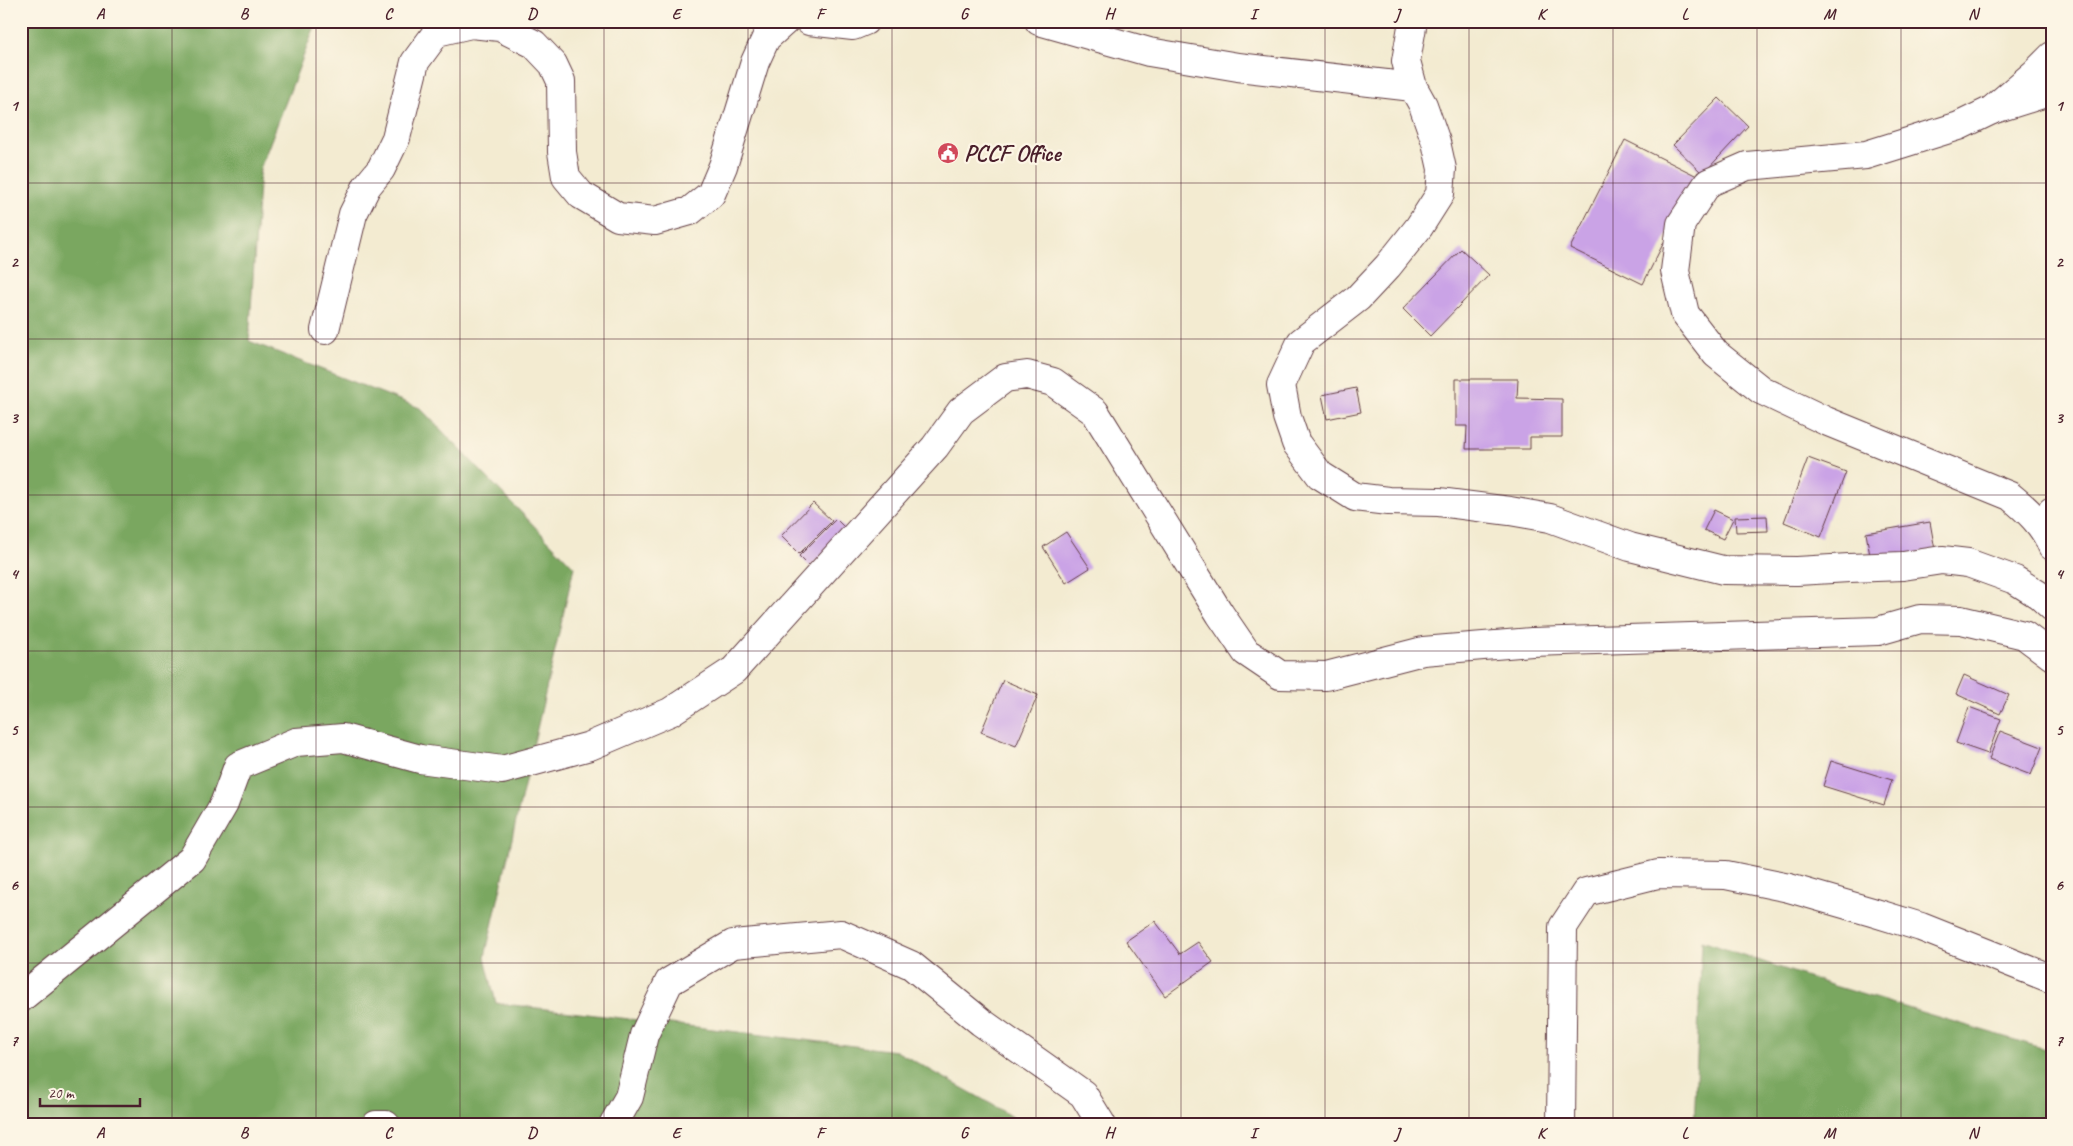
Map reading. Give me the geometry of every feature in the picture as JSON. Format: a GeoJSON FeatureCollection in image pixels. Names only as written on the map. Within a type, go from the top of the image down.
{"type":"FeatureCollection","features":[{"type":"Feature","properties":{"kind":"street"},"geometry":{"type":"LineString","coordinates":[[325,330],[352,214],[367,186],[381,169],[396,138],[415,62],[437,32],[471,24],[500,27],[534,44],[553,64],[561,81],[562,152],[566,177],[581,195],[618,217],[656,221],[690,211],[712,194],[755,62],[766,38],[786,21]]}},
{"type":"Feature","properties":{"kind":"street"},"geometry":{"type":"LineString","coordinates":[[809,21],[853,26],[865,21]]}},
{"type":"Feature","properties":{"kind":"street"},"geometry":{"type":"LineString","coordinates":[[1039,21],[1149,52],[1238,67],[1413,87]]}},
{"type":"Feature","properties":{"kind":"street"},"geometry":{"type":"LineString","coordinates":[[1413,21],[1406,61],[1413,87],[1423,105],[1436,142],[1442,169],[1440,194],[1419,227],[1388,266],[1358,298],[1301,342],[1281,386],[1287,417],[1296,443],[1320,475],[1355,497],[1388,501],[1439,502],[1550,518],[1630,547],[1723,570],[1797,571],[1903,566],[1942,560],[1968,563],[2015,580],[2039,595],[2052,607]]}},
{"type":"Feature","properties":{"kind":"street"},"geometry":{"type":"LineString","coordinates":[[1992,110],[2052,56]]}},
{"type":"Feature","properties":{"kind":"street"},"geometry":{"type":"LineString","coordinates":[[2050,530],[2010,496],[1826,421],[1760,390],[1716,354],[1685,314],[1675,272],[1681,224],[1708,183],[1747,166],[1866,155],[1959,126],[1992,110],[2052,90]]}},
{"type":"Feature","properties":{"kind":"street"},"geometry":{"type":"LineString","coordinates":[[21,998],[192,859],[224,804],[238,766],[296,742],[343,738],[420,759],[502,770],[590,746],[670,712],[734,670],[935,447],[961,411],[1005,378],[1027,375],[1053,382],[1095,412],[1220,614],[1246,652],[1280,675],[1326,676],[1423,651],[1532,642],[1878,631],[1920,618],[1961,620],[2024,635],[2052,656]]}},
{"type":"Feature","properties":{"kind":"street"},"geometry":{"type":"LineString","coordinates":[[1561,1125],[1563,927],[1586,892],[1658,874],[1726,875],[1789,888],[1921,927],[2052,979]]}},
{"type":"Feature","properties":{"kind":"street"},"geometry":{"type":"LineString","coordinates":[[613,1125],[629,1097],[644,1035],[669,982],[733,944],[841,934],[911,965],[981,1022],[1083,1094],[1102,1125]]}},
{"type":"Feature","properties":{"kind":"street"},"geometry":{"type":"LineString","coordinates":[[376,1125],[386,1125]]}},
{"type":"Feature","properties":{"kind":"green space"},"geometry":{"type":"Polygon","coordinates":[[[21,21],[317,21],[260,169],[249,341],[420,408],[574,567],[485,957],[496,1003],[896,1051],[993,1105],[1024,1125],[21,1125],[21,21]]]}},
{"type":"Feature","properties":{"kind":"green space"},"geometry":{"type":"Polygon","coordinates":[[[1702,941],[1834,986],[2052,1051],[2052,1125],[1694,1125],[1702,941]]]}},
{"type":"Feature","properties":{"kind":"building"},"geometry":{"type":"Polygon","coordinates":[[[1719,98],[1748,126],[1703,174],[1673,145],[1719,98]]]}},
{"type":"Feature","properties":{"kind":"building"},"geometry":{"type":"Polygon","coordinates":[[[1625,140],[1697,176],[1643,284],[1570,248],[1625,140]]]}},
{"type":"Feature","properties":{"kind":"building"},"geometry":{"type":"Polygon","coordinates":[[[1461,249],[1489,275],[1430,336],[1403,309],[1461,249]]]}},
{"type":"Feature","properties":{"kind":"building"},"geometry":{"type":"Polygon","coordinates":[[[1456,379],[1518,379],[1517,398],[1562,399],[1562,437],[1530,437],[1530,449],[1466,449],[1467,426],[1456,426],[1456,379]]]}},
{"type":"Feature","properties":{"kind":"building"},"geometry":{"type":"Polygon","coordinates":[[[1356,388],[1361,412],[1327,419],[1322,395],[1356,388]]]}},
{"type":"Feature","properties":{"kind":"building"},"geometry":{"type":"Polygon","coordinates":[[[1808,458],[1846,472],[1821,537],[1784,522],[1808,458]]]}},
{"type":"Feature","properties":{"kind":"building"},"geometry":{"type":"Polygon","coordinates":[[[813,503],[832,521],[799,554],[781,536],[813,503]]]}},
{"type":"Feature","properties":{"kind":"building"},"geometry":{"type":"Polygon","coordinates":[[[1714,510],[1733,519],[1723,539],[1704,530],[1714,510]]]}},
{"type":"Feature","properties":{"kind":"building"},"geometry":{"type":"Polygon","coordinates":[[[1767,516],[1768,531],[1736,532],[1735,517],[1767,516]]]}},
{"type":"Feature","properties":{"kind":"building"},"geometry":{"type":"Polygon","coordinates":[[[836,519],[847,530],[810,567],[799,556],[836,519]]]}},
{"type":"Feature","properties":{"kind":"building"},"geometry":{"type":"Polygon","coordinates":[[[1930,522],[1935,550],[1871,561],[1866,533],[1930,522]]]}},
{"type":"Feature","properties":{"kind":"building"},"geometry":{"type":"Polygon","coordinates":[[[1066,532],[1090,568],[1066,583],[1043,547],[1066,532]]]}},
{"type":"Feature","properties":{"kind":"building"},"geometry":{"type":"Polygon","coordinates":[[[1964,675],[2009,695],[2000,714],[1956,694],[1964,675]]]}},
{"type":"Feature","properties":{"kind":"building"},"geometry":{"type":"Polygon","coordinates":[[[1003,680],[1038,695],[1016,746],[981,732],[1003,680]]]}},
{"type":"Feature","properties":{"kind":"building"},"geometry":{"type":"Polygon","coordinates":[[[1969,707],[2001,719],[1988,754],[1956,743],[1969,707]]]}},
{"type":"Feature","properties":{"kind":"building"},"geometry":{"type":"Polygon","coordinates":[[[2000,731],[2042,747],[2031,775],[1989,759],[2000,731]]]}},
{"type":"Feature","properties":{"kind":"building"},"geometry":{"type":"Polygon","coordinates":[[[1831,761],[1892,780],[1884,805],[1823,786],[1831,761]]]}},
{"type":"Feature","properties":{"kind":"building"},"geometry":{"type":"Polygon","coordinates":[[[1155,921],[1180,954],[1198,942],[1213,962],[1165,996],[1126,941],[1155,921]]]}},
{"type":"Feature","properties":{"kind":"place","name":"PCCF Office"},"geometry":{"type":"Point","coordinates":[948,153]}}]}
